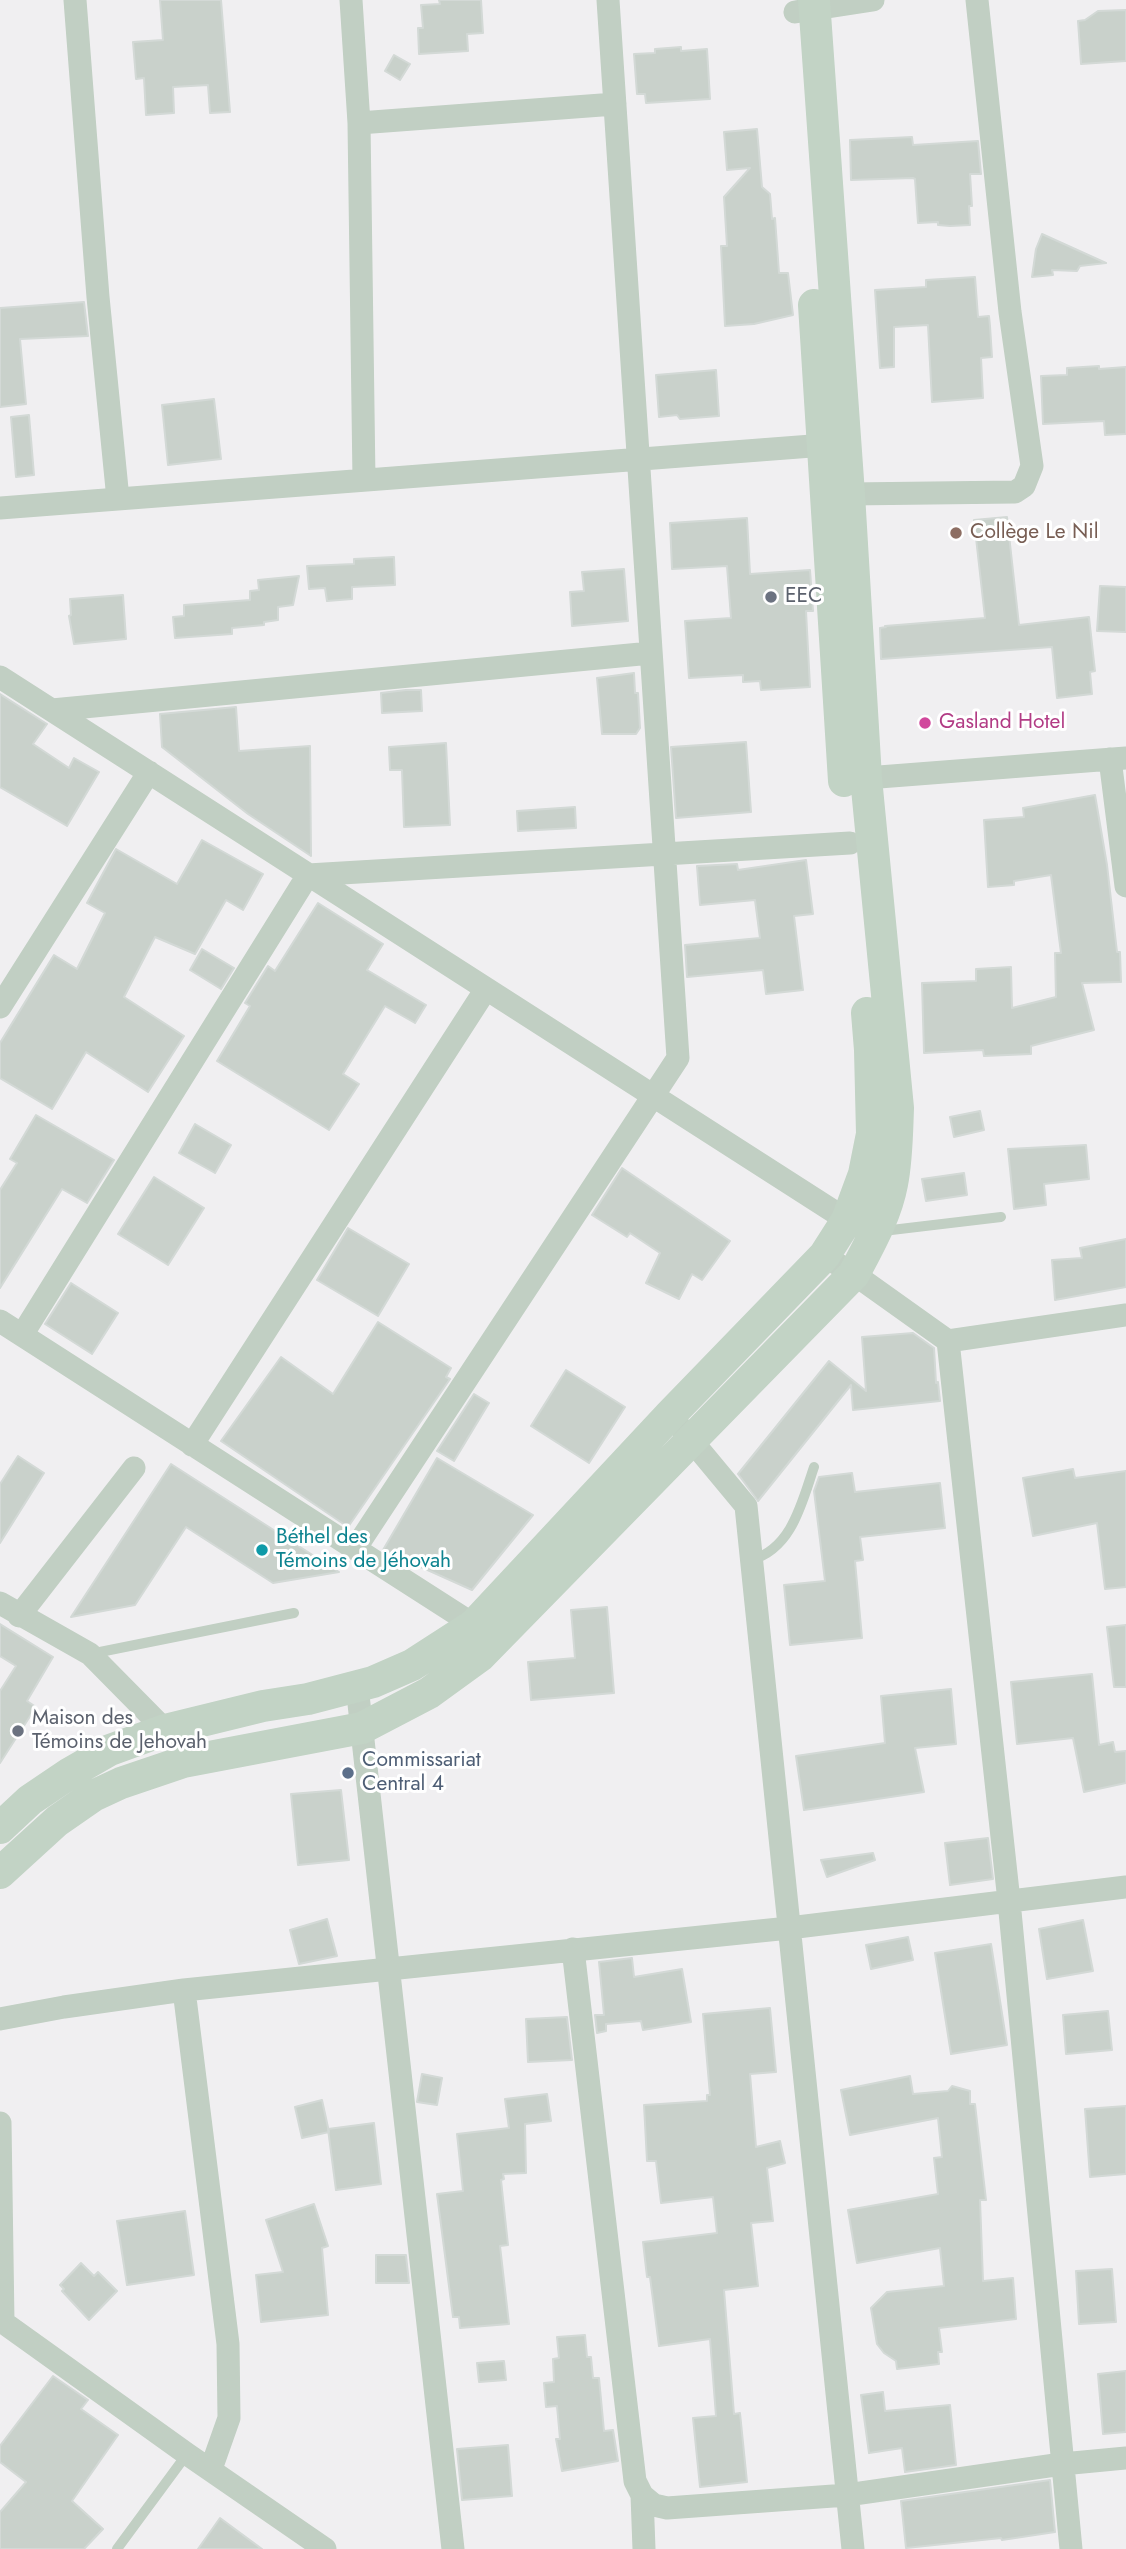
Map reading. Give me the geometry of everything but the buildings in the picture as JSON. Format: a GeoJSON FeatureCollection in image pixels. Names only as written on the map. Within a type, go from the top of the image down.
{"type":"FeatureCollection","features":[{"type":"Feature","properties":{"kind":"main road"},"geometry":{"type":"LineString","coordinates":[[0,1828],[30,1800],[70,1773],[110,1751],[165,1730],[373,1682],[412,1665],[474,1625],[670,1415],[824,1256],[847,1220],[864,1174],[872,1134],[870,1050],[850,842],[834,445],[805,5]]}},
{"type":"Feature","properties":{"kind":"main road"},"geometry":{"type":"LineString","coordinates":[[0,1873],[57,1821],[93,1796],[121,1783],[183,1762],[362,1728],[429,1693],[480,1656],[855,1274],[876,1231],[892,1185],[898,1108],[866,778],[849,494],[834,445]]}},
{"type":"Feature","properties":{"kind":"street"},"geometry":{"type":"LineString","coordinates":[[75,0],[98,297],[118,499]]}},
{"type":"Feature","properties":{"kind":"street"},"geometry":{"type":"LineString","coordinates":[[351,0],[359,124],[364,480]]}},
{"type":"Feature","properties":{"kind":"street"},"geometry":{"type":"LineString","coordinates":[[355,1549],[678,1058],[608,0]]}},
{"type":"Feature","properties":{"kind":"street"},"geometry":{"type":"LineString","coordinates":[[805,5],[873,0]]}},
{"type":"Feature","properties":{"kind":"street"},"geometry":{"type":"LineString","coordinates":[[849,494],[1015,492],[1024,486],[1032,466],[1010,312],[977,0]]}},
{"type":"Feature","properties":{"kind":"street"},"geometry":{"type":"LineString","coordinates":[[359,124],[615,104]]}},
{"type":"Feature","properties":{"kind":"street"},"geometry":{"type":"LineString","coordinates":[[0,508],[834,445]]}},
{"type":"Feature","properties":{"kind":"street"},"geometry":{"type":"LineString","coordinates":[[52,710],[651,653]]}},
{"type":"Feature","properties":{"kind":"street"},"geometry":{"type":"LineString","coordinates":[[0,677],[847,1220]]}},
{"type":"Feature","properties":{"kind":"street"},"geometry":{"type":"LineString","coordinates":[[866,778],[1118,758],[1126,886]]}},
{"type":"Feature","properties":{"kind":"street"},"geometry":{"type":"LineString","coordinates":[[0,1007],[149,772]]}},
{"type":"Feature","properties":{"kind":"street"},"geometry":{"type":"LineString","coordinates":[[308,875],[850,842]]}},
{"type":"Feature","properties":{"kind":"street"},"geometry":{"type":"LineString","coordinates":[[22,1335],[308,875]]}},
{"type":"Feature","properties":{"kind":"street"},"geometry":{"type":"LineString","coordinates":[[192,1445],[486,989]]}},
{"type":"Feature","properties":{"kind":"street"},"geometry":{"type":"LineString","coordinates":[[824,1256],[855,1274],[948,1341],[1126,1315]]}},
{"type":"Feature","properties":{"kind":"street"},"geometry":{"type":"LineString","coordinates":[[0,1321],[474,1625]]}},
{"type":"Feature","properties":{"kind":"street"},"geometry":{"type":"LineString","coordinates":[[948,1341],[1009,1901],[1071,2549]]}},
{"type":"Feature","properties":{"kind":"street"},"geometry":{"type":"LineString","coordinates":[[670,1415],[746,1507],[853,2549]]}},
{"type":"Feature","properties":{"kind":"street"},"geometry":{"type":"LineString","coordinates":[[19,1616],[134,1468]]}},
{"type":"Feature","properties":{"kind":"street"},"geometry":{"type":"LineString","coordinates":[[0,1603],[90,1654],[165,1730]]}},
{"type":"Feature","properties":{"kind":"street"},"geometry":{"type":"LineString","coordinates":[[357,1686],[453,2549]]}},
{"type":"Feature","properties":{"kind":"street"},"geometry":{"type":"LineString","coordinates":[[0,2019],[184,1990],[789,1928],[1126,1887]]}},
{"type":"Feature","properties":{"kind":"street"},"geometry":{"type":"LineString","coordinates":[[573,1949],[635,2480],[642,2495],[644,2549]]}},
{"type":"Feature","properties":{"kind":"street"},"geometry":{"type":"LineString","coordinates":[[184,1990],[228,2344],[229,2418],[211,2469]]}},
{"type":"Feature","properties":{"kind":"street"},"geometry":{"type":"LineString","coordinates":[[0,2123],[1,2321],[325,2549]]}},
{"type":"Feature","properties":{"kind":"street"},"geometry":{"type":"LineString","coordinates":[[642,2495],[654,2505],[667,2508],[847,2495],[1062,2464],[1126,2458]]}},
{"type":"Feature","properties":{"kind":"lane"},"geometry":{"type":"LineString","coordinates":[[876,1231],[1001,1217]]}},
{"type":"Feature","properties":{"kind":"lane"},"geometry":{"type":"LineString","coordinates":[[751,1560],[763,1557],[784,1540],[795,1520],[814,1467]]}},
{"type":"Feature","properties":{"kind":"lane"},"geometry":{"type":"LineString","coordinates":[[90,1654],[294,1613]]}},
{"type":"Feature","properties":{"kind":"lane"},"geometry":{"type":"LineString","coordinates":[[117,2549],[187,2454]]}},
{"type":"Feature","properties":{"kind":"place","name":"Collège Le Nil"},"geometry":{"type":"Point","coordinates":[956,533]}},
{"type":"Feature","properties":{"kind":"place","name":"EEC"},"geometry":{"type":"Point","coordinates":[771,597]}},
{"type":"Feature","properties":{"kind":"place","name":"Gasland Hotel"},"geometry":{"type":"Point","coordinates":[925,723]}},
{"type":"Feature","properties":{"kind":"place","name":"Béthel des Témoins de Jéhovah"},"geometry":{"type":"Point","coordinates":[262,1550]}},
{"type":"Feature","properties":{"kind":"place","name":"Maison des Témoins de Jehovah"},"geometry":{"type":"Point","coordinates":[18,1731]}},
{"type":"Feature","properties":{"kind":"place","name":"Commissariat Central 4"},"geometry":{"type":"Point","coordinates":[348,1773]}}]}
